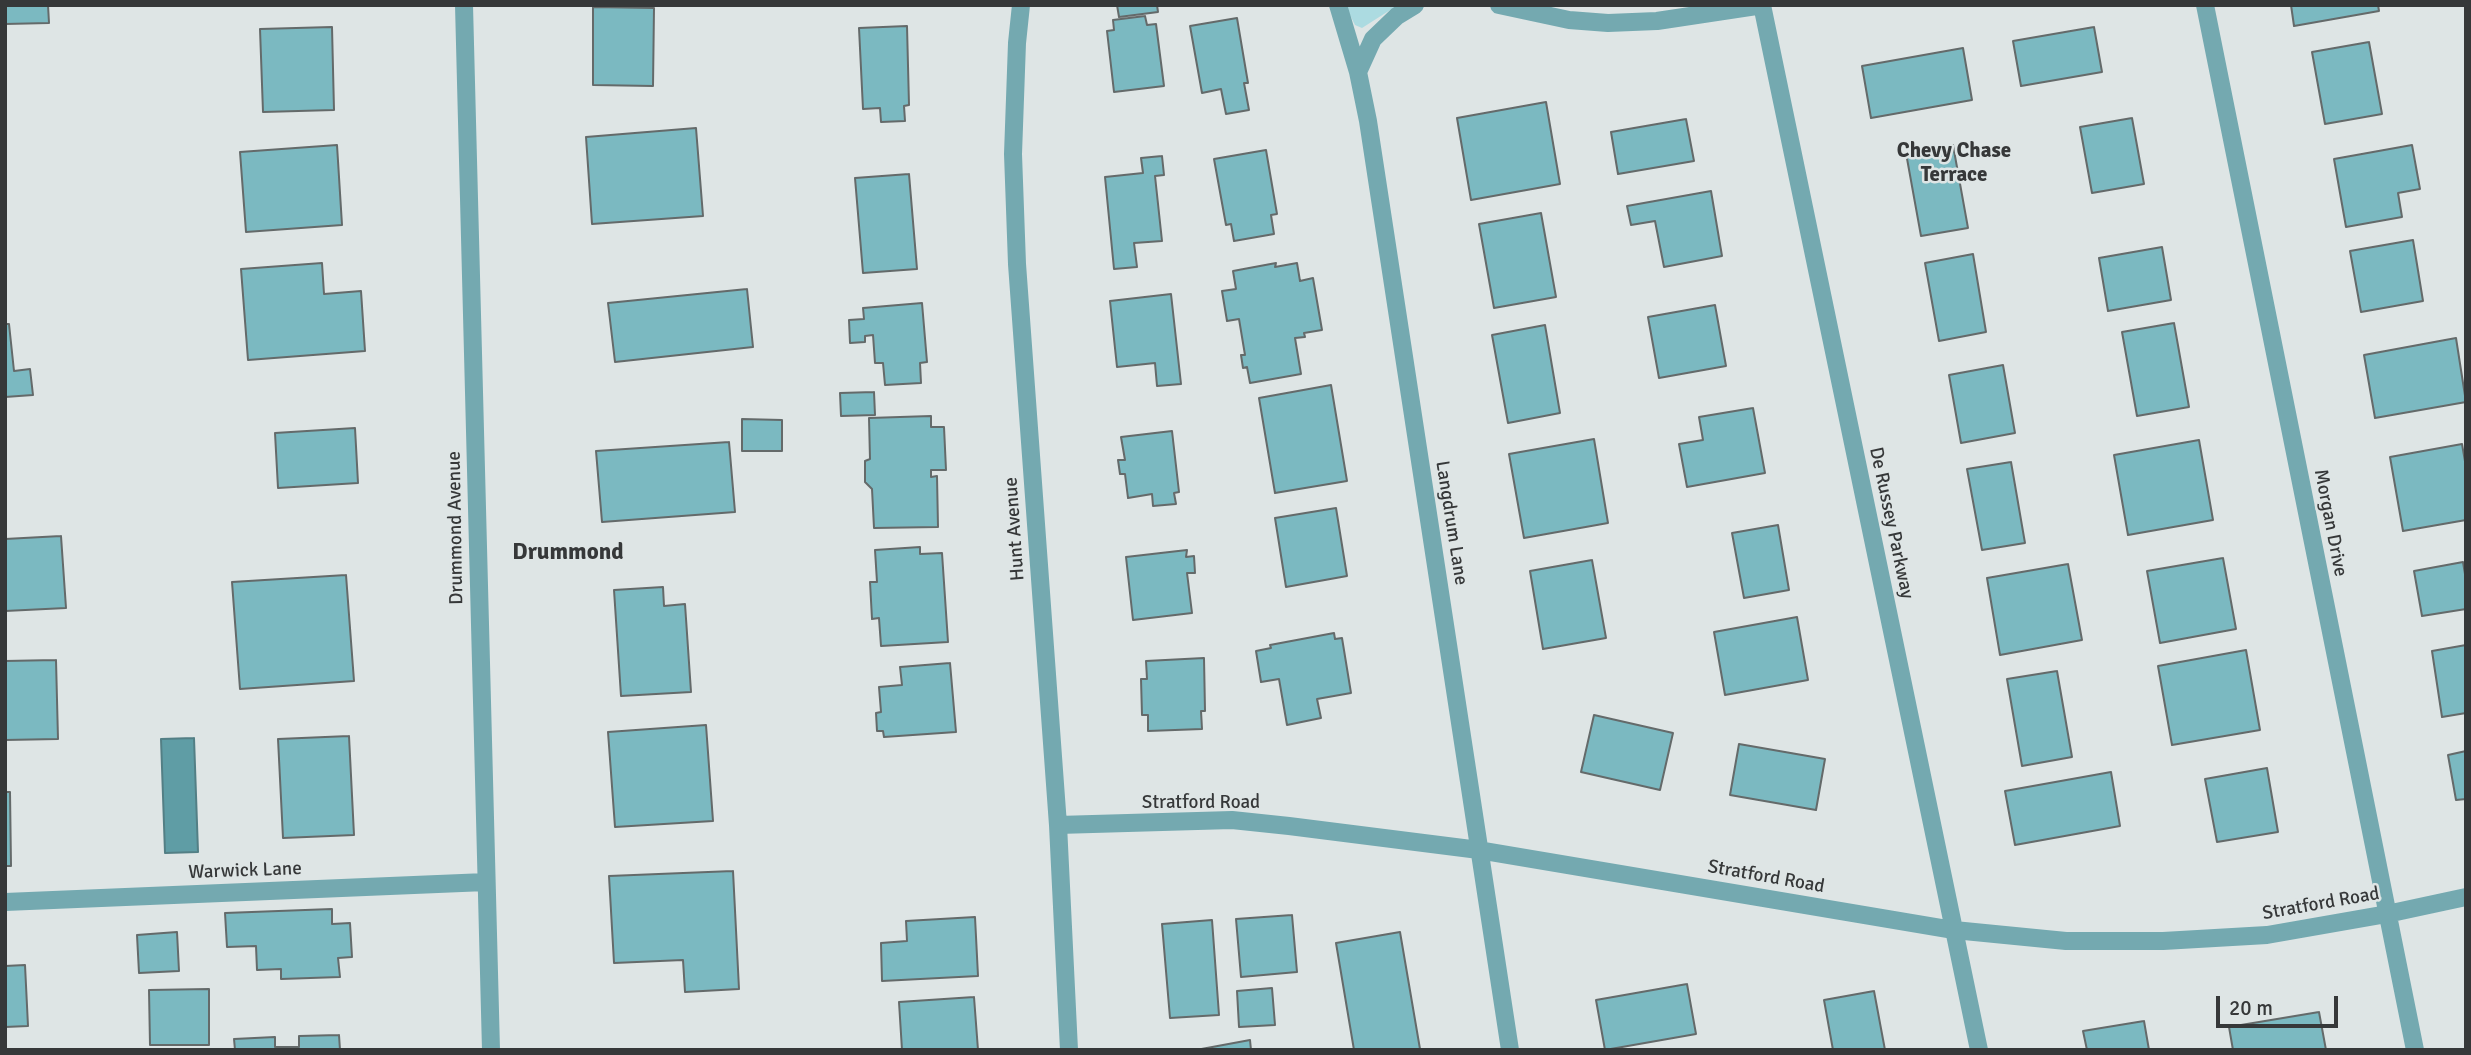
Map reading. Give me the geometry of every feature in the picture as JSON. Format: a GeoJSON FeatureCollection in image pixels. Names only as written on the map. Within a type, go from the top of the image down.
{"type":"FeatureCollection","features":[{"type":"Feature","properties":{"kind":"street","name":"Drummond Avenue"},"geometry":{"type":"LineString","coordinates":[[464,5],[491,1050]]}},
{"type":"Feature","properties":{"kind":"street","name":"Hunt Avenue"},"geometry":{"type":"LineString","coordinates":[[1021,5],[1013,154],[1017,264],[1058,825],[1069,1050]]}},
{"type":"Feature","properties":{"kind":"street","name":"Langdrum Lane"},"geometry":{"type":"LineString","coordinates":[[1338,5],[1359,72],[1510,1050]]}},
{"type":"Feature","properties":{"kind":"street"},"geometry":{"type":"LineString","coordinates":[[1359,72],[1373,38],[1397,16],[1415,5]]}},
{"type":"Feature","properties":{"kind":"street"},"geometry":{"type":"LineString","coordinates":[[1499,5],[1569,20],[1608,23],[1657,21],[1763,5]]}},
{"type":"Feature","properties":{"kind":"street","name":"De Russey Parkway"},"geometry":{"type":"LineString","coordinates":[[1763,5],[1979,1050]]}},
{"type":"Feature","properties":{"kind":"street","name":"Morgan Drive"},"geometry":{"type":"LineString","coordinates":[[2205,5],[2415,1050]]}},
{"type":"Feature","properties":{"kind":"street","name":"Stratford Road"},"geometry":{"type":"LineString","coordinates":[[1058,825],[1232,820],[1479,850],[1954,929],[2066,941],[2163,942],[2267,935],[2466,897]]}},
{"type":"Feature","properties":{"kind":"street","name":"Warwick Lane"},"geometry":{"type":"LineString","coordinates":[[5,902],[486,882]]}},
{"type":"Feature","properties":{"kind":"shaded area"},"geometry":{"type":"Polygon","coordinates":[[[1345,5],[1398,5],[1362,28],[1355,25],[1345,5]]]}},
{"type":"Feature","properties":{"kind":"shaded area"},"geometry":{"type":"Polygon","coordinates":[[[194,738],[198,852],[165,853],[161,739],[194,738]]]}},
{"type":"Feature","properties":{"kind":"building"},"geometry":{"type":"Polygon","coordinates":[[[5,5],[48,5],[49,23],[5,24],[5,5]]]}},
{"type":"Feature","properties":{"kind":"building"},"geometry":{"type":"Polygon","coordinates":[[[1117,5],[1157,5],[1158,12],[1119,17],[1117,5]]]}},
{"type":"Feature","properties":{"kind":"building"},"geometry":{"type":"Polygon","coordinates":[[[2291,5],[2378,5],[2379,11],[2294,26],[2291,5]]]}},
{"type":"Feature","properties":{"kind":"building"},"geometry":{"type":"Polygon","coordinates":[[[593,7],[654,8],[653,86],[593,85],[593,7]]]}},
{"type":"Feature","properties":{"kind":"building"},"geometry":{"type":"Polygon","coordinates":[[[1145,16],[1147,25],[1156,24],[1164,86],[1114,92],[1107,31],[1114,30],[1113,20],[1145,16]]]}},
{"type":"Feature","properties":{"kind":"building"},"geometry":{"type":"Polygon","coordinates":[[[1237,18],[1248,83],[1244,83],[1249,110],[1226,114],[1221,89],[1202,93],[1190,26],[1237,18]]]}},
{"type":"Feature","properties":{"kind":"building"},"geometry":{"type":"Polygon","coordinates":[[[907,26],[909,105],[904,106],[905,121],[881,122],[880,108],[863,109],[859,28],[907,26]]]}},
{"type":"Feature","properties":{"kind":"building"},"geometry":{"type":"Polygon","coordinates":[[[332,27],[334,110],[263,112],[260,29],[332,27]]]}},
{"type":"Feature","properties":{"kind":"building"},"geometry":{"type":"Polygon","coordinates":[[[2094,27],[2102,72],[2021,86],[2013,41],[2094,27]]]}},
{"type":"Feature","properties":{"kind":"building"},"geometry":{"type":"Polygon","coordinates":[[[2369,42],[2382,114],[2325,124],[2312,52],[2369,42]]]}},
{"type":"Feature","properties":{"kind":"building"},"geometry":{"type":"Polygon","coordinates":[[[1963,48],[1972,100],[1871,118],[1862,66],[1963,48]]]}},
{"type":"Feature","properties":{"kind":"building"},"geometry":{"type":"Polygon","coordinates":[[[1546,102],[1560,184],[1471,200],[1457,118],[1546,102]]]}},
{"type":"Feature","properties":{"kind":"building"},"geometry":{"type":"Polygon","coordinates":[[[2132,118],[2144,184],[2092,193],[2080,127],[2132,118]]]}},
{"type":"Feature","properties":{"kind":"building"},"geometry":{"type":"Polygon","coordinates":[[[1686,119],[1694,161],[1618,174],[1611,132],[1686,119]]]}},
{"type":"Feature","properties":{"kind":"building"},"geometry":{"type":"Polygon","coordinates":[[[696,128],[703,216],[592,224],[586,137],[696,128]]]}},
{"type":"Feature","properties":{"kind":"building"},"geometry":{"type":"Polygon","coordinates":[[[337,145],[342,225],[246,232],[240,152],[337,145]]]}},
{"type":"Feature","properties":{"kind":"building"},"geometry":{"type":"Polygon","coordinates":[[[1953,145],[1968,228],[1921,236],[1906,153],[1953,145]]]}},
{"type":"Feature","properties":{"kind":"building"},"geometry":{"type":"Polygon","coordinates":[[[2412,145],[2420,189],[2398,193],[2402,217],[2346,227],[2334,159],[2412,145]]]}},
{"type":"Feature","properties":{"kind":"building"},"geometry":{"type":"Polygon","coordinates":[[[1266,150],[1277,214],[1271,215],[1274,234],[1234,241],[1231,224],[1226,225],[1214,159],[1266,150]]]}},
{"type":"Feature","properties":{"kind":"building"},"geometry":{"type":"Polygon","coordinates":[[[1162,156],[1164,175],[1155,176],[1162,241],[1134,243],[1137,267],[1114,269],[1105,177],[1143,173],[1141,158],[1162,156]]]}},
{"type":"Feature","properties":{"kind":"building"},"geometry":{"type":"Polygon","coordinates":[[[909,174],[917,269],[863,273],[855,178],[909,174]]]}},
{"type":"Feature","properties":{"kind":"building"},"geometry":{"type":"Polygon","coordinates":[[[1711,191],[1722,256],[1664,267],[1655,221],[1631,225],[1627,206],[1711,191]]]}},
{"type":"Feature","properties":{"kind":"building"},"geometry":{"type":"Polygon","coordinates":[[[1541,213],[1556,297],[1494,308],[1479,224],[1541,213]]]}},
{"type":"Feature","properties":{"kind":"building"},"geometry":{"type":"Polygon","coordinates":[[[2413,240],[2423,301],[2361,312],[2350,251],[2413,240]]]}},
{"type":"Feature","properties":{"kind":"building"},"geometry":{"type":"Polygon","coordinates":[[[2162,247],[2171,300],[2108,311],[2099,258],[2162,247]]]}},
{"type":"Feature","properties":{"kind":"building"},"geometry":{"type":"Polygon","coordinates":[[[1973,254],[1986,332],[1939,341],[1925,263],[1973,254]]]}},
{"type":"Feature","properties":{"kind":"building"},"geometry":{"type":"Polygon","coordinates":[[[322,263],[324,294],[361,291],[365,351],[248,360],[241,269],[322,263]]]}},
{"type":"Feature","properties":{"kind":"building"},"geometry":{"type":"Polygon","coordinates":[[[1276,263],[1275,267],[1297,263],[1300,281],[1313,278],[1322,330],[1304,333],[1305,337],[1295,338],[1301,374],[1250,383],[1247,367],[1243,368],[1241,355],[1245,355],[1239,319],[1227,321],[1222,291],[1236,289],[1233,271],[1276,263]]]}},
{"type":"Feature","properties":{"kind":"building"},"geometry":{"type":"Polygon","coordinates":[[[747,289],[753,347],[615,362],[608,303],[747,289]]]}},
{"type":"Feature","properties":{"kind":"building"},"geometry":{"type":"Polygon","coordinates":[[[1171,294],[1181,384],[1157,386],[1155,363],[1117,367],[1110,301],[1171,294]]]}},
{"type":"Feature","properties":{"kind":"building"},"geometry":{"type":"Polygon","coordinates":[[[922,303],[927,362],[920,363],[921,383],[885,385],[883,363],[875,363],[873,335],[865,336],[865,342],[850,343],[849,320],[864,319],[863,308],[922,303]]]}},
{"type":"Feature","properties":{"kind":"building"},"geometry":{"type":"Polygon","coordinates":[[[1715,305],[1726,366],[1659,378],[1648,317],[1715,305]]]}},
{"type":"Feature","properties":{"kind":"building"},"geometry":{"type":"Polygon","coordinates":[[[2174,323],[2189,407],[2137,416],[2122,332],[2174,323]]]}},
{"type":"Feature","properties":{"kind":"building"},"geometry":{"type":"Polygon","coordinates":[[[5,324],[9,324],[14,371],[30,369],[33,395],[5,397],[5,324]]]}},
{"type":"Feature","properties":{"kind":"building"},"geometry":{"type":"Polygon","coordinates":[[[1545,325],[1560,413],[1508,423],[1492,335],[1545,325]]]}},
{"type":"Feature","properties":{"kind":"building"},"geometry":{"type":"Polygon","coordinates":[[[2456,338],[2466,402],[2375,418],[2364,355],[2456,338]]]}},
{"type":"Feature","properties":{"kind":"building"},"geometry":{"type":"Polygon","coordinates":[[[2003,365],[2015,433],[1961,443],[1949,375],[2003,365]]]}},
{"type":"Feature","properties":{"kind":"building"},"geometry":{"type":"Polygon","coordinates":[[[1331,385],[1347,481],[1275,493],[1259,398],[1331,385]]]}},
{"type":"Feature","properties":{"kind":"building"},"geometry":{"type":"Polygon","coordinates":[[[874,392],[875,415],[841,416],[840,393],[874,392]]]}},
{"type":"Feature","properties":{"kind":"building"},"geometry":{"type":"Polygon","coordinates":[[[1753,408],[1765,473],[1687,487],[1679,444],[1703,440],[1699,417],[1753,408]]]}},
{"type":"Feature","properties":{"kind":"building"},"geometry":{"type":"Polygon","coordinates":[[[931,416],[931,427],[944,427],[946,470],[931,470],[931,477],[937,476],[938,527],[874,528],[872,489],[865,482],[865,461],[870,459],[869,418],[931,416]]]}},
{"type":"Feature","properties":{"kind":"building"},"geometry":{"type":"Polygon","coordinates":[[[742,419],[782,420],[782,451],[742,451],[742,419]]]}},
{"type":"Feature","properties":{"kind":"building"},"geometry":{"type":"Polygon","coordinates":[[[355,428],[358,483],[278,488],[275,433],[355,428]]]}},
{"type":"Feature","properties":{"kind":"building"},"geometry":{"type":"Polygon","coordinates":[[[1172,431],[1179,492],[1174,493],[1176,504],[1153,506],[1152,494],[1128,498],[1125,474],[1120,474],[1118,460],[1125,460],[1121,437],[1172,431]]]}},
{"type":"Feature","properties":{"kind":"building"},"geometry":{"type":"Polygon","coordinates":[[[1594,439],[1608,523],[1524,538],[1509,454],[1594,439]]]}},
{"type":"Feature","properties":{"kind":"building"},"geometry":{"type":"Polygon","coordinates":[[[2199,440],[2213,520],[2128,535],[2114,455],[2199,440]]]}},
{"type":"Feature","properties":{"kind":"building"},"geometry":{"type":"Polygon","coordinates":[[[729,442],[735,512],[602,522],[596,451],[729,442]]]}},
{"type":"Feature","properties":{"kind":"building"},"geometry":{"type":"Polygon","coordinates":[[[2462,444],[2466,467],[2466,520],[2403,531],[2390,457],[2462,444]]]}},
{"type":"Feature","properties":{"kind":"building"},"geometry":{"type":"Polygon","coordinates":[[[2011,462],[2025,543],[1982,550],[1967,469],[2011,462]]]}},
{"type":"Feature","properties":{"kind":"building"},"geometry":{"type":"Polygon","coordinates":[[[1336,508],[1347,576],[1286,587],[1275,518],[1336,508]]]}},
{"type":"Feature","properties":{"kind":"building"},"geometry":{"type":"Polygon","coordinates":[[[1778,525],[1789,590],[1744,598],[1732,533],[1778,525]]]}},
{"type":"Feature","properties":{"kind":"building"},"geometry":{"type":"Polygon","coordinates":[[[61,536],[66,608],[5,611],[5,539],[61,536]]]}},
{"type":"Feature","properties":{"kind":"building"},"geometry":{"type":"Polygon","coordinates":[[[920,547],[920,554],[942,553],[948,642],[881,646],[879,618],[872,619],[870,582],[877,582],[875,550],[920,547]]]}},
{"type":"Feature","properties":{"kind":"building"},"geometry":{"type":"Polygon","coordinates":[[[1187,550],[1186,557],[1194,556],[1195,573],[1187,573],[1192,613],[1133,620],[1126,557],[1187,550]]]}},
{"type":"Feature","properties":{"kind":"building"},"geometry":{"type":"Polygon","coordinates":[[[2223,558],[2236,629],[2160,643],[2147,571],[2223,558]]]}},
{"type":"Feature","properties":{"kind":"building"},"geometry":{"type":"Polygon","coordinates":[[[1592,560],[1606,638],[1543,649],[1530,571],[1592,560]]]}},
{"type":"Feature","properties":{"kind":"building"},"geometry":{"type":"Polygon","coordinates":[[[2463,562],[2466,609],[2422,616],[2414,571],[2463,562]]]}},
{"type":"Feature","properties":{"kind":"building"},"geometry":{"type":"Polygon","coordinates":[[[2068,564],[2082,640],[2000,655],[1987,578],[2068,564]]]}},
{"type":"Feature","properties":{"kind":"building"},"geometry":{"type":"Polygon","coordinates":[[[346,575],[354,681],[240,689],[232,582],[346,575]]]}},
{"type":"Feature","properties":{"kind":"building"},"geometry":{"type":"Polygon","coordinates":[[[663,587],[664,606],[685,604],[691,692],[621,696],[614,590],[663,587]]]}},
{"type":"Feature","properties":{"kind":"building"},"geometry":{"type":"Polygon","coordinates":[[[1797,617],[1808,680],[1725,695],[1714,632],[1797,617]]]}},
{"type":"Feature","properties":{"kind":"building"},"geometry":{"type":"Polygon","coordinates":[[[1334,633],[1335,639],[1342,638],[1351,693],[1317,699],[1321,718],[1287,725],[1279,679],[1261,682],[1256,651],[1271,648],[1270,645],[1334,633]]]}},
{"type":"Feature","properties":{"kind":"building"},"geometry":{"type":"Polygon","coordinates":[[[2466,645],[2466,713],[2442,717],[2432,651],[2466,645]]]}},
{"type":"Feature","properties":{"kind":"building"},"geometry":{"type":"Polygon","coordinates":[[[2246,650],[2260,730],[2172,745],[2158,666],[2246,650]]]}},
{"type":"Feature","properties":{"kind":"building"},"geometry":{"type":"Polygon","coordinates":[[[1204,658],[1205,711],[1201,711],[1202,729],[1148,731],[1148,715],[1142,715],[1141,679],[1147,679],[1146,661],[1204,658]]]}},
{"type":"Feature","properties":{"kind":"building"},"geometry":{"type":"Polygon","coordinates":[[[56,660],[58,739],[5,740],[5,661],[56,660]]]}},
{"type":"Feature","properties":{"kind":"building"},"geometry":{"type":"Polygon","coordinates":[[[950,663],[956,732],[884,737],[883,731],[877,731],[876,713],[881,712],[879,687],[902,685],[900,667],[950,663]]]}},
{"type":"Feature","properties":{"kind":"building"},"geometry":{"type":"Polygon","coordinates":[[[2057,671],[2072,757],[2022,766],[2007,679],[2057,671]]]}},
{"type":"Feature","properties":{"kind":"building"},"geometry":{"type":"Polygon","coordinates":[[[1594,715],[1673,733],[1660,790],[1581,772],[1594,715]]]}},
{"type":"Feature","properties":{"kind":"building"},"geometry":{"type":"Polygon","coordinates":[[[706,725],[713,821],[615,827],[608,732],[706,725]]]}},
{"type":"Feature","properties":{"kind":"building"},"geometry":{"type":"Polygon","coordinates":[[[349,736],[354,835],[283,838],[278,739],[349,736]]]}},
{"type":"Feature","properties":{"kind":"building"},"geometry":{"type":"Polygon","coordinates":[[[1739,744],[1825,759],[1816,810],[1730,795],[1739,744]]]}},
{"type":"Feature","properties":{"kind":"building"},"geometry":{"type":"Polygon","coordinates":[[[2466,751],[2466,799],[2456,800],[2448,755],[2466,751]]]}},
{"type":"Feature","properties":{"kind":"building"},"geometry":{"type":"Polygon","coordinates":[[[2267,768],[2278,832],[2217,842],[2205,779],[2267,768]]]}},
{"type":"Feature","properties":{"kind":"building"},"geometry":{"type":"Polygon","coordinates":[[[2111,772],[2120,826],[2015,845],[2005,791],[2111,772]]]}},
{"type":"Feature","properties":{"kind":"building"},"geometry":{"type":"Polygon","coordinates":[[[5,792],[10,792],[11,866],[5,866],[5,792]]]}},
{"type":"Feature","properties":{"kind":"building"},"geometry":{"type":"Polygon","coordinates":[[[733,871],[739,989],[685,992],[683,960],[614,963],[609,876],[733,871]]]}},
{"type":"Feature","properties":{"kind":"building"},"geometry":{"type":"Polygon","coordinates":[[[332,909],[332,924],[350,923],[352,957],[338,958],[340,977],[281,979],[281,969],[257,970],[256,946],[227,947],[225,913],[332,909]]]}},
{"type":"Feature","properties":{"kind":"building"},"geometry":{"type":"Polygon","coordinates":[[[1292,915],[1297,972],[1241,977],[1236,919],[1292,915]]]}},
{"type":"Feature","properties":{"kind":"building"},"geometry":{"type":"Polygon","coordinates":[[[975,917],[978,976],[882,981],[881,943],[907,941],[906,921],[975,917]]]}},
{"type":"Feature","properties":{"kind":"building"},"geometry":{"type":"Polygon","coordinates":[[[1212,920],[1219,1015],[1170,1018],[1162,924],[1212,920]]]}},
{"type":"Feature","properties":{"kind":"building"},"geometry":{"type":"Polygon","coordinates":[[[177,932],[179,971],[139,973],[137,935],[177,932]]]}},
{"type":"Feature","properties":{"kind":"building"},"geometry":{"type":"Polygon","coordinates":[[[1400,932],[1420,1049],[1354,1050],[1336,943],[1400,932]]]}},
{"type":"Feature","properties":{"kind":"building"},"geometry":{"type":"Polygon","coordinates":[[[25,965],[28,1026],[5,1027],[5,966],[25,965]]]}},
{"type":"Feature","properties":{"kind":"building"},"geometry":{"type":"Polygon","coordinates":[[[1687,984],[1696,1034],[1605,1050],[1596,1000],[1687,984]]]}},
{"type":"Feature","properties":{"kind":"building"},"geometry":{"type":"Polygon","coordinates":[[[1272,988],[1275,1025],[1239,1027],[1237,991],[1272,988]]]}},
{"type":"Feature","properties":{"kind":"building"},"geometry":{"type":"Polygon","coordinates":[[[209,989],[209,1045],[150,1045],[149,990],[209,989]]]}},
{"type":"Feature","properties":{"kind":"building"},"geometry":{"type":"Polygon","coordinates":[[[1874,991],[1885,1050],[1833,1050],[1824,1000],[1874,991]]]}},
{"type":"Feature","properties":{"kind":"building"},"geometry":{"type":"Polygon","coordinates":[[[974,997],[978,1050],[902,1050],[899,1002],[974,997]]]}},
{"type":"Feature","properties":{"kind":"building"},"geometry":{"type":"Polygon","coordinates":[[[2319,1012],[2326,1050],[2233,1050],[2229,1027],[2319,1012]]]}},
{"type":"Feature","properties":{"kind":"building"},"geometry":{"type":"Polygon","coordinates":[[[2144,1021],[2149,1050],[2087,1050],[2083,1031],[2144,1021]]]}},
{"type":"Feature","properties":{"kind":"building"},"geometry":{"type":"Polygon","coordinates":[[[339,1035],[340,1050],[235,1050],[234,1039],[275,1037],[275,1047],[299,1047],[299,1036],[339,1035]]]}},
{"type":"Feature","properties":{"kind":"building"},"geometry":{"type":"Polygon","coordinates":[[[1250,1040],[1251,1050],[1196,1050],[1250,1040]]]}},
{"type":"Feature","properties":{"kind":"district","name":"Chevy Chase Terrace"},"geometry":{"type":"Point","coordinates":[1954,163]}},
{"type":"Feature","properties":{"kind":"district","name":"Drummond"},"geometry":{"type":"Point","coordinates":[568,553]}}]}
